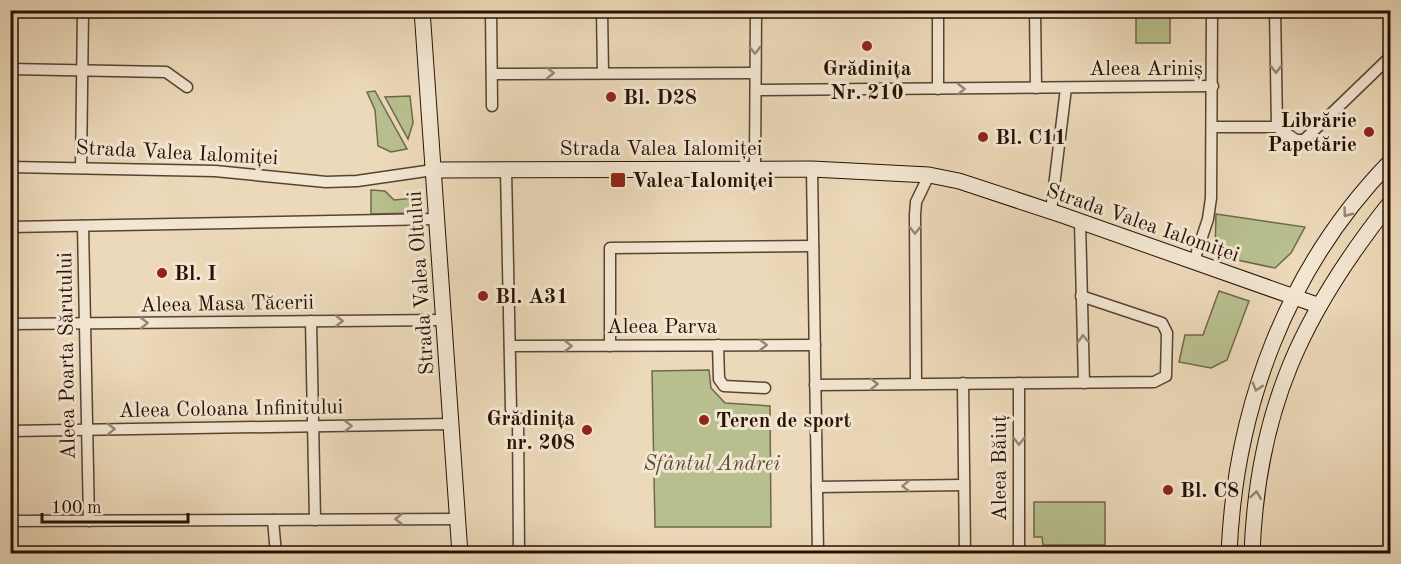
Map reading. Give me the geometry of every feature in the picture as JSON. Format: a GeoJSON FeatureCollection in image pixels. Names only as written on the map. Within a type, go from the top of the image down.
{"type":"FeatureCollection","features":[{"type":"Feature","properties":{"kind":"main road","name":"Strada Valea Oltului"},"geometry":{"type":"LineString","coordinates":[[422,10],[460,554]]}},
{"type":"Feature","properties":{"kind":"main road"},"geometry":{"type":"LineString","coordinates":[[1229,554],[1232,506],[1246,427],[1257,385],[1276,332],[1292,296],[1334,229],[1390,162]]}},
{"type":"Feature","properties":{"kind":"main road","name":"Strada Valea Ialomiței"},"geometry":{"type":"LineString","coordinates":[[433,170],[812,169],[929,175],[959,181],[1051,211],[1317,305]]}},
{"type":"Feature","properties":{"kind":"main road"},"geometry":{"type":"LineString","coordinates":[[1252,554],[1254,506],[1270,429],[1294,353],[1317,305],[1355,248],[1390,203]]}},
{"type":"Feature","properties":{"kind":"main road"},"geometry":{"type":"LineString","coordinates":[[1261,285],[1271,294],[1276,306],[1276,332]]}},
{"type":"Feature","properties":{"kind":"street"},"geometry":{"type":"LineString","coordinates":[[81,168],[83,10]]}},
{"type":"Feature","properties":{"kind":"street"},"geometry":{"type":"LineString","coordinates":[[491,10],[492,106]]}},
{"type":"Feature","properties":{"kind":"street"},"geometry":{"type":"LineString","coordinates":[[602,10],[603,73]]}},
{"type":"Feature","properties":{"kind":"street"},"geometry":{"type":"LineString","coordinates":[[755,169],[756,10]]}},
{"type":"Feature","properties":{"kind":"street"},"geometry":{"type":"LineString","coordinates":[[938,10],[938,89]]}},
{"type":"Feature","properties":{"kind":"street"},"geometry":{"type":"LineString","coordinates":[[1035,10],[1036,88]]}},
{"type":"Feature","properties":{"kind":"street"},"geometry":{"type":"LineString","coordinates":[[1212,10],[1213,86]]}},
{"type":"Feature","properties":{"kind":"street"},"geometry":{"type":"LineString","coordinates":[[1275,10],[1277,127]]}},
{"type":"Feature","properties":{"kind":"street"},"geometry":{"type":"LineString","coordinates":[[1212,127],[1277,127],[1296,140],[1304,140],[1390,57]]}},
{"type":"Feature","properties":{"kind":"street"},"geometry":{"type":"LineString","coordinates":[[10,69],[166,72],[186,87]]}},
{"type":"Feature","properties":{"kind":"street"},"geometry":{"type":"LineString","coordinates":[[492,74],[755,72]]}},
{"type":"Feature","properties":{"kind":"street","name":"Aleea Ariniș"},"geometry":{"type":"LineString","coordinates":[[756,90],[1213,86],[1210,210],[1194,261]]}},
{"type":"Feature","properties":{"kind":"street"},"geometry":{"type":"LineString","coordinates":[[1051,211],[1066,88]]}},
{"type":"Feature","properties":{"kind":"street","name":"Strada Valea Ialomiței"},"geometry":{"type":"LineString","coordinates":[[10,167],[215,171],[326,182],[368,180],[433,170]]}},
{"type":"Feature","properties":{"kind":"street"},"geometry":{"type":"LineString","coordinates":[[812,169],[818,554]]}},
{"type":"Feature","properties":{"kind":"street"},"geometry":{"type":"LineString","coordinates":[[506,170],[511,409],[518,419],[519,554]]}},
{"type":"Feature","properties":{"kind":"street"},"geometry":{"type":"LineString","coordinates":[[916,383],[915,215],[916,202],[929,175]]}},
{"type":"Feature","properties":{"kind":"street"},"geometry":{"type":"LineString","coordinates":[[10,227],[437,219]]}},
{"type":"Feature","properties":{"kind":"street"},"geometry":{"type":"LineString","coordinates":[[1080,222],[1084,383]]}},
{"type":"Feature","properties":{"kind":"street","name":"Aleea Poarta Sărutului"},"geometry":{"type":"LineString","coordinates":[[83,226],[89,521]]}},
{"type":"Feature","properties":{"kind":"street"},"geometry":{"type":"LineString","coordinates":[[610,346],[610,248],[813,246]]}},
{"type":"Feature","properties":{"kind":"street"},"geometry":{"type":"LineString","coordinates":[[815,385],[1084,383],[1158,381],[1166,376],[1167,333],[1162,323],[1081,296]]}},
{"type":"Feature","properties":{"kind":"street","name":"Aleea Masa Tăcerii"},"geometry":{"type":"LineString","coordinates":[[10,324],[444,320]]}},
{"type":"Feature","properties":{"kind":"street"},"geometry":{"type":"LineString","coordinates":[[311,321],[315,520]]}},
{"type":"Feature","properties":{"kind":"street","name":"Aleea Parva"},"geometry":{"type":"LineString","coordinates":[[510,345],[815,345]]}},
{"type":"Feature","properties":{"kind":"street"},"geometry":{"type":"LineString","coordinates":[[718,345],[719,379],[724,387],[765,388]]}},
{"type":"Feature","properties":{"kind":"street","name":"Aleea Băiuț"},"geometry":{"type":"LineString","coordinates":[[963,383],[965,554]]}},
{"type":"Feature","properties":{"kind":"street","name":"Aleea Băiuț"},"geometry":{"type":"LineString","coordinates":[[1019,383],[1019,554]]}},
{"type":"Feature","properties":{"kind":"street","name":"Aleea Coloana Infinitului"},"geometry":{"type":"LineString","coordinates":[[10,431],[451,424]]}},
{"type":"Feature","properties":{"kind":"street"},"geometry":{"type":"LineString","coordinates":[[817,487],[964,485]]}},
{"type":"Feature","properties":{"kind":"street"},"geometry":{"type":"LineString","coordinates":[[10,521],[458,519]]}},
{"type":"Feature","properties":{"kind":"street"},"geometry":{"type":"LineString","coordinates":[[273,520],[276,554]]}},
{"type":"Feature","properties":{"kind":"green space"},"geometry":{"type":"Polygon","coordinates":[[[1136,11],[1170,11],[1170,43],[1136,43],[1136,11]]]}},
{"type":"Feature","properties":{"kind":"green space"},"geometry":{"type":"Polygon","coordinates":[[[375,91],[407,149],[391,152],[378,146],[375,110],[367,92],[375,91]]]}},
{"type":"Feature","properties":{"kind":"green space"},"geometry":{"type":"Polygon","coordinates":[[[410,96],[413,123],[408,139],[385,97],[410,96]]]}},
{"type":"Feature","properties":{"kind":"green space"},"geometry":{"type":"Polygon","coordinates":[[[371,190],[385,191],[394,200],[415,198],[419,201],[419,213],[371,214],[371,190]]]}},
{"type":"Feature","properties":{"kind":"green space"},"geometry":{"type":"Polygon","coordinates":[[[1216,214],[1305,227],[1291,253],[1275,268],[1223,257],[1215,250],[1216,214]]]}},
{"type":"Feature","properties":{"kind":"green space"},"geometry":{"type":"Polygon","coordinates":[[[1219,291],[1249,301],[1227,360],[1211,368],[1179,362],[1185,335],[1203,335],[1219,291]]]}},
{"type":"Feature","properties":{"kind":"green space","name":"Sfântul Andrei"},"geometry":{"type":"Polygon","coordinates":[[[709,370],[711,388],[725,403],[770,406],[771,527],[655,527],[652,371],[709,370]]]}},
{"type":"Feature","properties":{"kind":"green space"},"geometry":{"type":"Polygon","coordinates":[[[1034,502],[1105,502],[1105,545],[1043,545],[1042,537],[1034,537],[1034,502]]]}},
{"type":"Feature","properties":{"kind":"place","name":"Grădinița Nr. 210"},"geometry":{"type":"Point","coordinates":[867,46]}},
{"type":"Feature","properties":{"kind":"place","name":"Bl. D28"},"geometry":{"type":"Point","coordinates":[611,97]}},
{"type":"Feature","properties":{"kind":"place","name":"Librărie Papetărie"},"geometry":{"type":"Point","coordinates":[1369,132]}},
{"type":"Feature","properties":{"kind":"place","name":"Bl. C11"},"geometry":{"type":"Point","coordinates":[983,137]}},
{"type":"Feature","properties":{"kind":"place","name":"Valea Ialomiței"},"geometry":{"type":"Point","coordinates":[618,180]}},
{"type":"Feature","properties":{"kind":"place","name":"Bl. I"},"geometry":{"type":"Point","coordinates":[162,273]}},
{"type":"Feature","properties":{"kind":"place","name":"Bl. A31"},"geometry":{"type":"Point","coordinates":[483,296]}},
{"type":"Feature","properties":{"kind":"place","name":"Teren de sport"},"geometry":{"type":"Point","coordinates":[704,420]}},
{"type":"Feature","properties":{"kind":"place","name":"Grădinița nr. 208"},"geometry":{"type":"Point","coordinates":[587,430]}},
{"type":"Feature","properties":{"kind":"place","name":"Bl. C8"},"geometry":{"type":"Point","coordinates":[1168,490]}}]}
